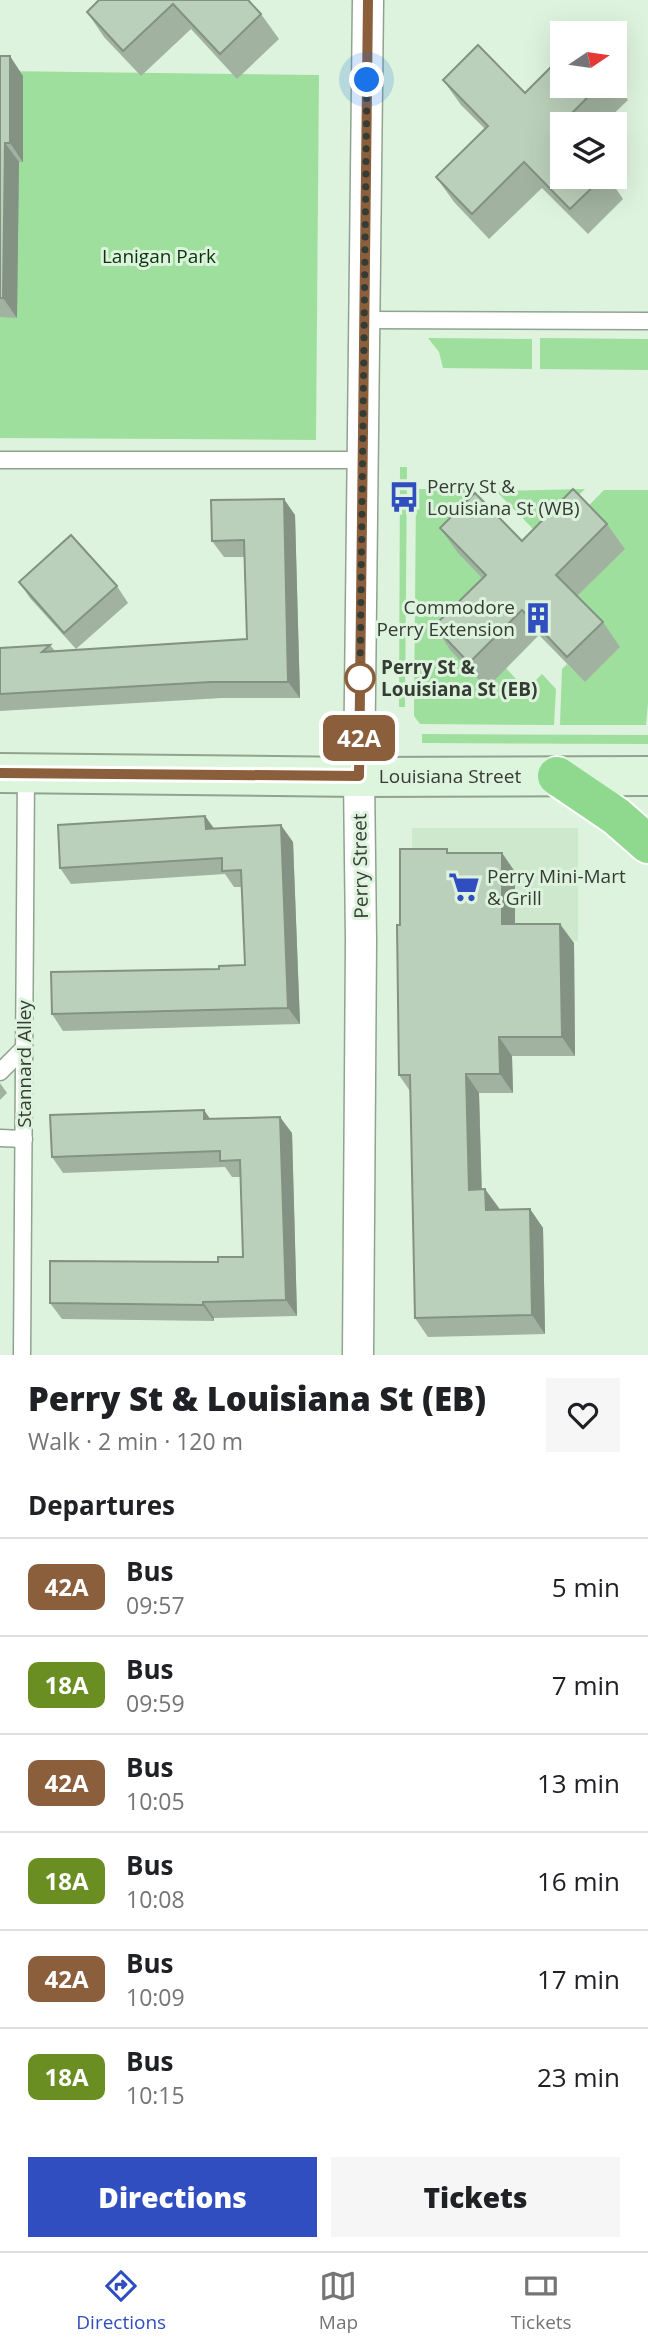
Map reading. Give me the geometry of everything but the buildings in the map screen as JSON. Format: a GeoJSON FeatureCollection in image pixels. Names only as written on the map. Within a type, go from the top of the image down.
{"type":"FeatureCollection","features":[{"type":"Feature","properties":{"kind":"highway"},"geometry":{"type":"LineString","coordinates":[[557,776],[616,816],[648,844]]}},
{"type":"Feature","properties":{"kind":"street","name":"Perry Street"},"geometry":{"type":"LineString","coordinates":[[358,1355],[361,940],[359,776],[368,0]]}},
{"type":"Feature","properties":{"kind":"street","name":"Louisiana Street"},"geometry":{"type":"LineString","coordinates":[[13,773],[648,776]]}},
{"type":"Feature","properties":{"kind":"lane"},"geometry":{"type":"LineString","coordinates":[[364,320],[648,321]]}},
{"type":"Feature","properties":{"kind":"lane"},"geometry":{"type":"LineString","coordinates":[[0,460],[363,460]]}},
{"type":"Feature","properties":{"kind":"lane","name":"Stannard Alley"},"geometry":{"type":"LineString","coordinates":[[13,773],[24,1048],[22,1355]]}},
{"type":"Feature","properties":{"kind":"lane"},"geometry":{"type":"LineString","coordinates":[[0,1072],[24,1048]]}},
{"type":"Feature","properties":{"kind":"lane"},"geometry":{"type":"LineString","coordinates":[[0,1138],[24,1139]]}},
{"type":"Feature","properties":{"kind":"shaded area"},"geometry":{"type":"Polygon","coordinates":[[[412,828],[578,828],[578,941],[412,941],[412,828]]]}},
{"type":"Feature","properties":{"kind":"green space","name":"Lanigan Park"},"geometry":{"type":"Polygon","coordinates":[[[0,71],[319,75],[316,440],[0,438],[0,71]]]}},
{"type":"Feature","properties":{"kind":"green space"},"geometry":{"type":"Polygon","coordinates":[[[428,338],[532,339],[532,369],[443,368],[439,352],[428,338]]]}},
{"type":"Feature","properties":{"kind":"green space"},"geometry":{"type":"Polygon","coordinates":[[[540,338],[648,339],[648,370],[540,369],[540,338]]]}},
{"type":"Feature","properties":{"kind":"green space"},"geometry":{"type":"Polygon","coordinates":[[[400,467],[407,467],[405,707],[399,707],[400,467]]]}},
{"type":"Feature","properties":{"kind":"green space"},"geometry":{"type":"Polygon","coordinates":[[[419,489],[471,489],[530,550],[504,600],[486,688],[506,668],[526,690],[542,674],[556,689],[554,725],[420,724],[414,716],[416,495],[419,489]]]}},
{"type":"Feature","properties":{"kind":"green space"},"geometry":{"type":"Polygon","coordinates":[[[585,489],[539,535],[496,491],[585,489]]]}},
{"type":"Feature","properties":{"kind":"green space"},"geometry":{"type":"Polygon","coordinates":[[[604,490],[648,490],[646,725],[560,725],[562,669],[567,664],[585,681],[574,600],[549,546],[604,490]]]}},
{"type":"Feature","properties":{"kind":"green space"},"geometry":{"type":"Polygon","coordinates":[[[422,734],[648,735],[648,744],[422,743],[422,734]]]}},
{"type":"Feature","properties":{"kind":"bus line","name":"42A"},"geometry":{"type":"LineString","coordinates":[[0,773],[359,776],[368,0]]}},
{"type":"Feature","properties":{"kind":"place","name":"Perry St & Louisiana St (WB)"},"geometry":{"type":"Point","coordinates":[404,497]}},
{"type":"Feature","properties":{"kind":"place","name":"Commodore Perry Extension"},"geometry":{"type":"Point","coordinates":[538,618]}},
{"type":"Feature","properties":{"kind":"place","name":"Perry St & Louisiana St (EB)"},"geometry":{"type":"Point","coordinates":[360,678]}},
{"type":"Feature","properties":{"kind":"place","name":"Perry Mini-Mart & Grill"},"geometry":{"type":"Point","coordinates":[464,887]}},
{"type":"Feature","properties":{"kind":"route"},"geometry":{"type":"LineString","coordinates":[[360,678],[367,80]]}}]}
